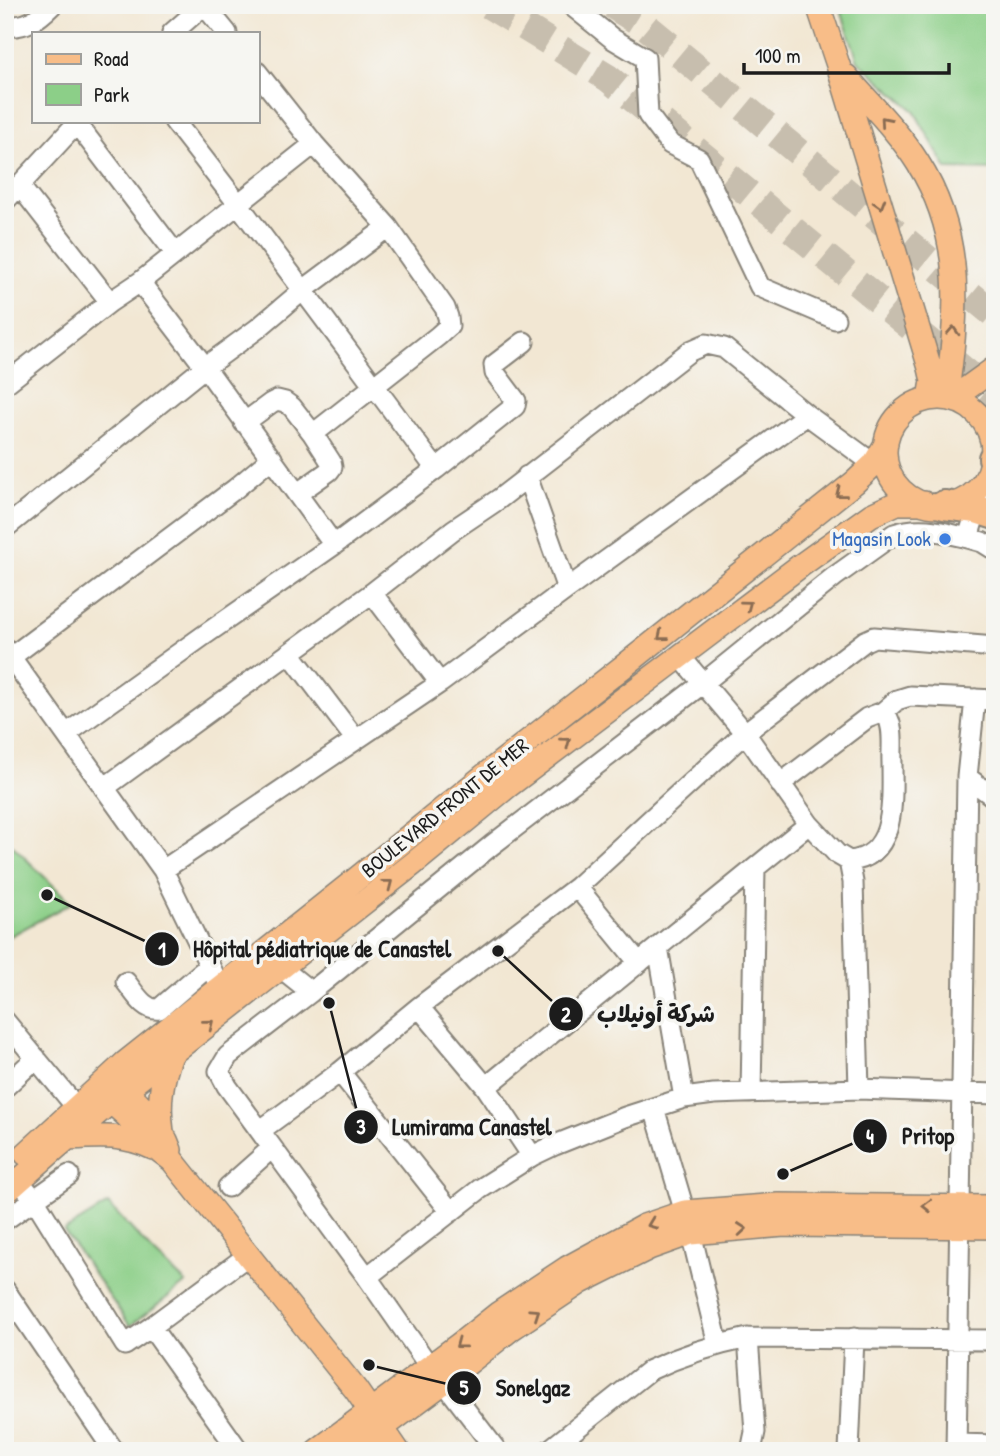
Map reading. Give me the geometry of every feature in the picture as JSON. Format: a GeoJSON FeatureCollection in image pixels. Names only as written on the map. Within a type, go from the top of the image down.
{"type":"FeatureCollection","features":[{"type":"Feature","properties":{"kind":"highway"},"geometry":{"type":"LineString","coordinates":[[934,504],[985,512]]}},
{"type":"Feature","properties":{"kind":"main road"},"geometry":{"type":"LineString","coordinates":[[10,1182],[111,1089],[171,1055],[508,786],[871,515],[897,503],[957,502],[978,489],[992,460],[989,432],[981,418],[968,406],[943,399],[933,381],[818,5]]}},
{"type":"Feature","properties":{"kind":"main road"},"geometry":{"type":"LineString","coordinates":[[839,68],[905,145],[925,175],[941,211],[955,275],[952,360],[943,399]]}},
{"type":"Feature","properties":{"kind":"main road"},"geometry":{"type":"LineString","coordinates":[[934,504],[910,497],[898,487],[885,459],[889,431],[896,419],[917,402],[943,399],[981,380],[995,368]]}},
{"type":"Feature","properties":{"kind":"main road","name":"BOULEVARD FRONT DE MER"},"geometry":{"type":"LineString","coordinates":[[111,1089],[220,987],[855,482],[874,464],[886,444]]}},
{"type":"Feature","properties":{"kind":"main road"},"geometry":{"type":"LineString","coordinates":[[165,1148],[160,1093],[171,1055]]}},
{"type":"Feature","properties":{"kind":"main road"},"geometry":{"type":"LineString","coordinates":[[111,1089],[165,1148],[376,1418],[398,1451]]}},
{"type":"Feature","properties":{"kind":"main road"},"geometry":{"type":"LineString","coordinates":[[10,1182],[68,1138],[82,1114]]}},
{"type":"Feature","properties":{"kind":"main road"},"geometry":{"type":"LineString","coordinates":[[68,1138],[121,1137],[165,1148]]}},
{"type":"Feature","properties":{"kind":"main road"},"geometry":{"type":"LineString","coordinates":[[317,1451],[376,1418],[436,1374],[460,1344],[499,1313],[567,1268],[644,1226],[688,1223],[778,1205],[960,1217],[995,1227]]}},
{"type":"Feature","properties":{"kind":"main road"},"geometry":{"type":"LineString","coordinates":[[960,1217],[995,1207]]}},
{"type":"Feature","properties":{"kind":"main road"},"geometry":{"type":"LineString","coordinates":[[351,1451],[376,1418]]}},
{"type":"Feature","properties":{"kind":"street"},"geometry":{"type":"LineString","coordinates":[[5,26],[25,25],[52,5]]}},
{"type":"Feature","properties":{"kind":"street"},"geometry":{"type":"LineString","coordinates":[[173,32],[204,5],[226,32]]}},
{"type":"Feature","properties":{"kind":"street"},"geometry":{"type":"LineString","coordinates":[[571,5],[612,39],[645,58],[648,115],[670,144],[699,159],[760,288],[835,319]]}},
{"type":"Feature","properties":{"kind":"street"},"geometry":{"type":"LineString","coordinates":[[259,75],[314,144],[388,227],[445,308],[448,317],[449,326],[313,434]]}},
{"type":"Feature","properties":{"kind":"street"},"geometry":{"type":"LineString","coordinates":[[5,201],[78,122],[175,253]]}},
{"type":"Feature","properties":{"kind":"street"},"geometry":{"type":"LineString","coordinates":[[175,122],[436,469]]}},
{"type":"Feature","properties":{"kind":"street"},"geometry":{"type":"LineString","coordinates":[[5,384],[110,302],[140,282],[314,144]]}},
{"type":"Feature","properties":{"kind":"street"},"geometry":{"type":"LineString","coordinates":[[19,186],[110,302]]}},
{"type":"Feature","properties":{"kind":"street"},"geometry":{"type":"LineString","coordinates":[[5,528],[205,367],[388,227]]}},
{"type":"Feature","properties":{"kind":"street"},"geometry":{"type":"LineString","coordinates":[[140,282],[334,545]]}},
{"type":"Feature","properties":{"kind":"street"},"geometry":{"type":"LineString","coordinates":[[66,734],[334,545],[515,406],[514,399],[494,368],[496,363],[524,342]]}},
{"type":"Feature","properties":{"kind":"street"},"geometry":{"type":"LineString","coordinates":[[104,788],[372,593],[453,530],[499,499],[690,351],[706,344],[724,348],[807,415],[874,464]]}},
{"type":"Feature","properties":{"kind":"street"},"geometry":{"type":"LineString","coordinates":[[244,423],[277,400],[292,407],[313,434],[332,467],[298,493]]}},
{"type":"Feature","properties":{"kind":"street"},"geometry":{"type":"LineString","coordinates":[[163,870],[440,683],[807,415]]}},
{"type":"Feature","properties":{"kind":"street"},"geometry":{"type":"LineString","coordinates":[[220,987],[163,870],[8,653],[235,489],[272,458]]}},
{"type":"Feature","properties":{"kind":"street"},"geometry":{"type":"LineString","coordinates":[[968,538],[985,512],[992,460]]}},
{"type":"Feature","properties":{"kind":"street"},"geometry":{"type":"LineString","coordinates":[[527,476],[567,589]]}},
{"type":"Feature","properties":{"kind":"street"},"geometry":{"type":"LineString","coordinates":[[497,1451],[436,1374],[227,1086],[219,1071],[228,1056],[492,845],[702,684],[834,577],[894,534],[921,528],[982,542],[995,550]]}},
{"type":"Feature","properties":{"kind":"street"},"geometry":{"type":"LineString","coordinates":[[372,593],[440,683]]}},
{"type":"Feature","properties":{"kind":"street"},"geometry":{"type":"LineString","coordinates":[[261,1130],[340,1072],[419,1007],[577,887],[744,733],[869,638],[995,647]]}},
{"type":"Feature","properties":{"kind":"street"},"geometry":{"type":"LineString","coordinates":[[290,653],[356,740]]}},
{"type":"Feature","properties":{"kind":"street"},"geometry":{"type":"LineString","coordinates":[[680,656],[744,733],[809,824],[837,853],[849,861],[862,859],[874,852],[885,835],[890,817],[893,796],[891,729],[889,719],[883,712]]}},
{"type":"Feature","properties":{"kind":"street"},"geometry":{"type":"LineString","coordinates":[[780,784],[867,718],[883,712],[897,700],[910,696],[995,700]]}},
{"type":"Feature","properties":{"kind":"street"},"geometry":{"type":"LineString","coordinates":[[975,699],[967,777],[957,1448],[995,1445]]}},
{"type":"Feature","properties":{"kind":"street"},"geometry":{"type":"LineString","coordinates":[[967,777],[995,798]]}},
{"type":"Feature","properties":{"kind":"street"},"geometry":{"type":"LineString","coordinates":[[486,1087],[809,824]]}},
{"type":"Feature","properties":{"kind":"street"},"geometry":{"type":"LineString","coordinates":[[849,861],[853,882],[859,1089]]}},
{"type":"Feature","properties":{"kind":"street"},"geometry":{"type":"LineString","coordinates":[[751,1093],[755,869]]}},
{"type":"Feature","properties":{"kind":"street"},"geometry":{"type":"LineString","coordinates":[[577,887],[639,963]]}},
{"type":"Feature","properties":{"kind":"street"},"geometry":{"type":"LineString","coordinates":[[658,947],[684,1098]]}},
{"type":"Feature","properties":{"kind":"street"},"geometry":{"type":"LineString","coordinates":[[126,982],[147,1008],[155,1010],[209,966]]}},
{"type":"Feature","properties":{"kind":"street"},"geometry":{"type":"LineString","coordinates":[[281,968],[311,992]]}},
{"type":"Feature","properties":{"kind":"street"},"geometry":{"type":"LineString","coordinates":[[419,1007],[486,1087],[532,1156]]}},
{"type":"Feature","properties":{"kind":"street"},"geometry":{"type":"LineString","coordinates":[[5,1021],[82,1114]]}},
{"type":"Feature","properties":{"kind":"street"},"geometry":{"type":"LineString","coordinates":[[5,1087],[36,1058]]}},
{"type":"Feature","properties":{"kind":"street"},"geometry":{"type":"LineString","coordinates":[[340,1072],[451,1212]]}},
{"type":"Feature","properties":{"kind":"street"},"geometry":{"type":"LineString","coordinates":[[367,1278],[480,1189],[532,1156],[625,1117],[684,1098],[714,1094],[859,1089],[995,1094]]}},
{"type":"Feature","properties":{"kind":"street"},"geometry":{"type":"LineString","coordinates":[[654,1108],[688,1223],[718,1344]]}},
{"type":"Feature","properties":{"kind":"street"},"geometry":{"type":"LineString","coordinates":[[228,1187],[272,1148]]}},
{"type":"Feature","properties":{"kind":"street"},"geometry":{"type":"LineString","coordinates":[[5,1220],[69,1175]]}},
{"type":"Feature","properties":{"kind":"street"},"geometry":{"type":"LineString","coordinates":[[10,1182],[35,1200],[125,1345],[247,1256]]}},
{"type":"Feature","properties":{"kind":"street"},"geometry":{"type":"LineString","coordinates":[[5,1290],[114,1451]]}},
{"type":"Feature","properties":{"kind":"street"},"geometry":{"type":"LineString","coordinates":[[151,1327],[239,1451]]}},
{"type":"Feature","properties":{"kind":"street"},"geometry":{"type":"LineString","coordinates":[[548,1451],[650,1370],[718,1344],[748,1338],[995,1340]]}},
{"type":"Feature","properties":{"kind":"street"},"geometry":{"type":"LineString","coordinates":[[748,1338],[755,1432],[751,1451]]}},
{"type":"Feature","properties":{"kind":"street"},"geometry":{"type":"LineString","coordinates":[[849,1451],[854,1338]]}},
{"type":"Feature","properties":{"kind":"green space"},"geometry":{"type":"Polygon","coordinates":[[[839,5],[995,5],[995,170],[947,169],[914,111],[858,61],[839,5]]]}},
{"type":"Feature","properties":{"kind":"green space"},"geometry":{"type":"Polygon","coordinates":[[[5,838],[71,903],[5,939],[5,838]]]}},
{"type":"Feature","properties":{"kind":"green space"},"geometry":{"type":"Polygon","coordinates":[[[108,1204],[186,1283],[130,1326],[64,1231],[108,1204]]]}},
{"type":"Feature","properties":{"kind":"tunnel"},"geometry":{"type":"LineString","coordinates":[[489,5],[608,78],[995,396]]}},
{"type":"Feature","properties":{"kind":"tunnel"},"geometry":{"type":"LineString","coordinates":[[612,5],[647,27],[995,315]]}},
{"type":"Feature","properties":{"kind":"place","name":"Magasin Look"},"geometry":{"type":"Point","coordinates":[945,539]}},
{"type":"Feature","properties":{"kind":"place","name":"Hôpital pédiatrique de Canastel"},"geometry":{"type":"Point","coordinates":[47,895]}},
{"type":"Feature","properties":{"kind":"place","name":"شركة أونيلاب"},"geometry":{"type":"Point","coordinates":[498,951]}},
{"type":"Feature","properties":{"kind":"place","name":"Lumirama Canastel"},"geometry":{"type":"Point","coordinates":[329,1003]}},
{"type":"Feature","properties":{"kind":"place","name":"Pritop"},"geometry":{"type":"Point","coordinates":[783,1174]}},
{"type":"Feature","properties":{"kind":"place","name":"Sonelgaz"},"geometry":{"type":"Point","coordinates":[369,1365]}}]}
